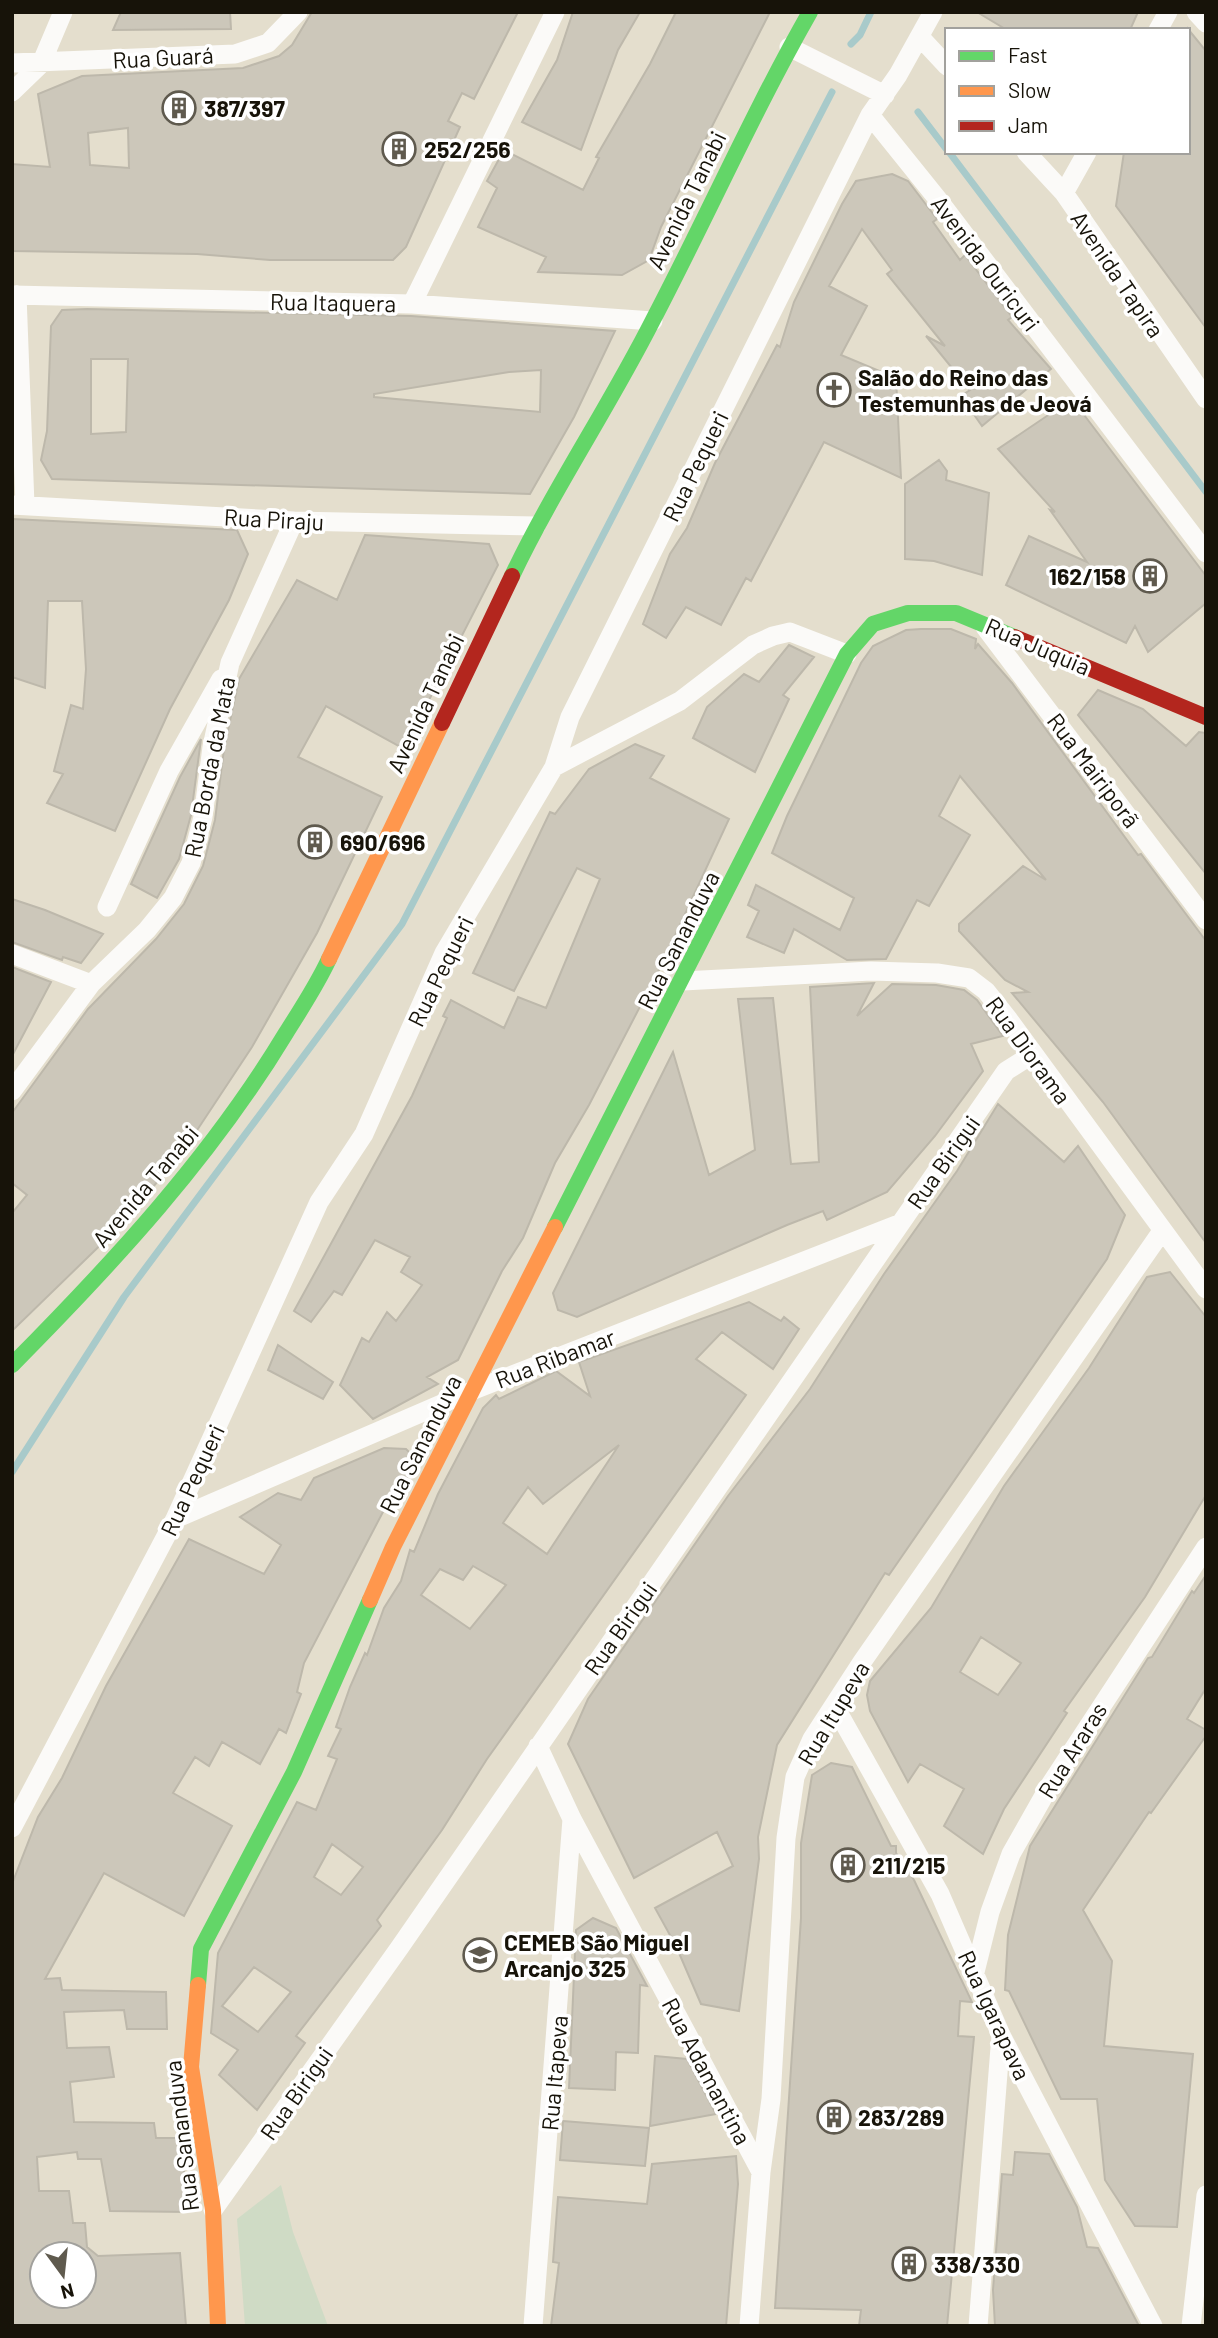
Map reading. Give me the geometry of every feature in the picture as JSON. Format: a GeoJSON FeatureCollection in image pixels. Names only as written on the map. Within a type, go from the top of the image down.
{"type":"FeatureCollection","features":[{"type":"Feature","properties":{"kind":"street"},"geometry":{"type":"LineString","coordinates":[[12,92],[41,64],[63,12]]}},
{"type":"Feature","properties":{"kind":"street","name":"Rua Guará"},"geometry":{"type":"LineString","coordinates":[[12,64],[235,54],[268,43],[298,12]]}},
{"type":"Feature","properties":{"kind":"street"},"geometry":{"type":"LineString","coordinates":[[412,304],[555,12]]}},
{"type":"Feature","properties":{"kind":"street","name":"Avenida Tanabi"},"geometry":{"type":"LineString","coordinates":[[12,1365],[103,1273],[199,1162],[265,1068],[323,972],[536,526],[653,321],[789,47],[810,12]]}},
{"type":"Feature","properties":{"kind":"street"},"geometry":{"type":"LineString","coordinates":[[870,115],[933,12]]}},
{"type":"Feature","properties":{"kind":"street"},"geometry":{"type":"LineString","coordinates":[[1159,28],[1168,12]]}},
{"type":"Feature","properties":{"kind":"street"},"geometry":{"type":"LineString","coordinates":[[1196,12],[1206,23]]}},
{"type":"Feature","properties":{"kind":"street"},"geometry":{"type":"LineString","coordinates":[[920,37],[945,64]]}},
{"type":"Feature","properties":{"kind":"street"},"geometry":{"type":"LineString","coordinates":[[789,47],[885,94]]}},
{"type":"Feature","properties":{"kind":"street","name":"Avenida Ouricuri"},"geometry":{"type":"LineString","coordinates":[[870,115],[940,202],[1206,553]]}},
{"type":"Feature","properties":{"kind":"street","name":"Rua Pequeri"},"geometry":{"type":"LineString","coordinates":[[12,1828],[175,1519],[319,1202],[364,1134],[444,953],[554,767],[570,717],[870,115]]}},
{"type":"Feature","properties":{"kind":"street","name":"Avenida Tapira"},"geometry":{"type":"LineString","coordinates":[[1028,154],[1063,193],[1206,399]]}},
{"type":"Feature","properties":{"kind":"street"},"geometry":{"type":"LineString","coordinates":[[1063,193],[1086,154]]}},
{"type":"Feature","properties":{"kind":"street"},"geometry":{"type":"LineString","coordinates":[[15,295],[18,505]]}},
{"type":"Feature","properties":{"kind":"street","name":"Rua Itaquera"},"geometry":{"type":"LineString","coordinates":[[15,295],[412,304],[653,321]]}},
{"type":"Feature","properties":{"kind":"street","name":"Rua Piraju"},"geometry":{"type":"LineString","coordinates":[[18,505],[295,521],[536,526]]}},
{"type":"Feature","properties":{"kind":"street","name":"Rua Borda da Mata"},"geometry":{"type":"LineString","coordinates":[[12,1091],[91,984],[147,930],[173,898],[191,863],[203,817],[212,747],[230,663],[295,521]]}},
{"type":"Feature","properties":{"kind":"street","name":"Rua Juquia"},"geometry":{"type":"LineString","coordinates":[[865,629],[884,620],[927,611],[956,613],[1206,717]]}},
{"type":"Feature","properties":{"kind":"street","name":"Rua Mairiporã"},"geometry":{"type":"LineString","coordinates":[[981,622],[1206,920]]}},
{"type":"Feature","properties":{"kind":"street","name":"Rua Sananduva"},"geometry":{"type":"LineString","coordinates":[[218,2326],[214,2210],[191,2067],[201,1949],[294,1772],[393,1547],[847,654],[865,629]]}},
{"type":"Feature","properties":{"kind":"street"},"geometry":{"type":"LineString","coordinates":[[554,767],[680,701],[753,645],[790,632],[847,654]]}},
{"type":"Feature","properties":{"kind":"street"},"geometry":{"type":"LineString","coordinates":[[107,907],[169,771],[230,663]]}},
{"type":"Feature","properties":{"kind":"street"},"geometry":{"type":"LineString","coordinates":[[12,954],[91,984]]}},
{"type":"Feature","properties":{"kind":"street","name":"Rua Diorama"},"geometry":{"type":"LineString","coordinates":[[683,981],[871,971],[969,978],[986,990],[1206,1289]]}},
{"type":"Feature","properties":{"kind":"street","name":"Rua Birigui"},"geometry":{"type":"LineString","coordinates":[[214,2210],[1006,1071],[1033,1054]]}},
{"type":"Feature","properties":{"kind":"street","name":"Rua Ribamar"},"geometry":{"type":"LineString","coordinates":[[175,1519],[474,1390],[901,1223]]}},
{"type":"Feature","properties":{"kind":"street","name":"Rua Itupeva"},"geometry":{"type":"LineString","coordinates":[[749,2326],[761,2172],[771,2099],[786,1838],[795,1777],[812,1739],[834,1705],[1162,1231]]}},
{"type":"Feature","properties":{"kind":"street","name":"Rua Araras"},"geometry":{"type":"LineString","coordinates":[[975,1972],[990,1912],[1011,1854],[1050,1784],[1206,1546]]}},
{"type":"Feature","properties":{"kind":"street","name":"Rua Igarapava"},"geometry":{"type":"LineString","coordinates":[[834,1705],[940,1894],[1001,2035],[1153,2326]]}},
{"type":"Feature","properties":{"kind":"street","name":"Rua Adamantina"},"geometry":{"type":"LineString","coordinates":[[538,1746],[572,1819],[761,2172]]}},
{"type":"Feature","properties":{"kind":"street","name":"Rua Itapeva"},"geometry":{"type":"LineString","coordinates":[[533,2326],[572,1819]]}},
{"type":"Feature","properties":{"kind":"street"},"geometry":{"type":"LineString","coordinates":[[978,2326],[1001,2035]]}},
{"type":"Feature","properties":{"kind":"street"},"geometry":{"type":"LineString","coordinates":[[1191,2326],[1206,2195]]}},
{"type":"Feature","properties":{"kind":"green space"},"geometry":{"type":"Polygon","coordinates":[[[281,2185],[293,2232],[328,2326],[245,2326],[237,2219],[281,2185]]]}},
{"type":"Feature","properties":{"kind":"building"},"geometry":{"type":"Polygon","coordinates":[[[121,12],[230,12],[231,29],[113,30],[121,12]]]}},
{"type":"Feature","properties":{"kind":"building"},"geometry":{"type":"Polygon","coordinates":[[[312,12],[518,12],[474,99],[462,93],[448,121],[460,127],[406,247],[393,260],[270,260],[197,254],[12,251],[12,164],[50,167],[38,94],[82,76],[243,68],[279,56],[292,45],[312,12]],[[128,128],[88,133],[90,165],[129,168],[128,128]]]}},
{"type":"Feature","properties":{"kind":"building"},"geometry":{"type":"Polygon","coordinates":[[[573,12],[640,12],[618,50],[581,150],[522,122],[557,60],[573,12]]]}},
{"type":"Feature","properties":{"kind":"building"},"geometry":{"type":"Polygon","coordinates":[[[676,12],[770,12],[661,227],[649,260],[622,275],[538,272],[546,257],[478,227],[497,188],[487,181],[504,150],[583,190],[599,158],[596,157],[650,64],[676,12]]]}},
{"type":"Feature","properties":{"kind":"building"},"geometry":{"type":"Polygon","coordinates":[[[977,12],[1138,12],[1131,28],[1004,28],[977,12]]]}},
{"type":"Feature","properties":{"kind":"building"},"geometry":{"type":"Polygon","coordinates":[[[1190,31],[1206,51],[1206,328],[1116,206],[1124,154],[1190,154],[1190,31]]]}},
{"type":"Feature","properties":{"kind":"building"},"geometry":{"type":"Polygon","coordinates":[[[892,174],[908,181],[937,219],[933,222],[960,260],[965,255],[1012,317],[1008,320],[1051,369],[982,426],[961,396],[970,390],[926,336],[945,346],[887,274],[892,270],[862,229],[829,286],[867,306],[841,355],[896,378],[901,478],[824,442],[751,581],[746,578],[721,625],[686,607],[666,638],[643,624],[670,554],[687,528],[715,463],[777,345],[780,347],[794,302],[842,204],[856,181],[892,174]]]}},
{"type":"Feature","properties":{"kind":"building"},"geometry":{"type":"Polygon","coordinates":[[[62,310],[411,316],[615,331],[574,417],[530,494],[52,479],[41,460],[47,431],[51,326],[62,310]],[[91,359],[91,434],[126,432],[128,359],[91,359]],[[541,370],[509,372],[374,394],[374,397],[540,412],[541,370]]]}},
{"type":"Feature","properties":{"kind":"building"},"geometry":{"type":"Polygon","coordinates":[[[1072,399],[1206,576],[1206,603],[1148,652],[1135,626],[1126,643],[1006,585],[1029,536],[1087,562],[1050,510],[1055,512],[998,449],[1072,399]]]}},
{"type":"Feature","properties":{"kind":"building"},"geometry":{"type":"Polygon","coordinates":[[[939,460],[947,471],[946,480],[989,493],[982,575],[934,561],[905,559],[905,484],[939,460]]]}},
{"type":"Feature","properties":{"kind":"building"},"geometry":{"type":"Polygon","coordinates":[[[12,519],[237,530],[248,554],[229,600],[170,709],[115,831],[47,803],[63,774],[54,771],[71,705],[83,709],[86,669],[82,601],[48,601],[45,688],[12,677],[12,519]]]}},
{"type":"Feature","properties":{"kind":"building"},"geometry":{"type":"Polygon","coordinates":[[[365,535],[489,544],[498,565],[404,749],[326,706],[298,757],[382,797],[317,933],[252,1047],[184,1150],[122,1224],[12,1331],[12,1213],[27,1195],[12,1183],[12,1113],[88,1009],[156,939],[184,904],[203,866],[215,820],[224,749],[239,679],[297,580],[337,600],[365,535]]]}},
{"type":"Feature","properties":{"kind":"building"},"geometry":{"type":"Polygon","coordinates":[[[951,629],[976,639],[975,649],[978,644],[1012,683],[1138,855],[1141,854],[1206,941],[1206,1243],[1103,1102],[1012,993],[1028,992],[1005,980],[959,931],[959,924],[1023,866],[1046,880],[960,776],[939,816],[970,835],[929,906],[917,900],[886,959],[847,960],[794,929],[784,953],[747,937],[759,911],[748,905],[756,885],[840,930],[854,898],[772,853],[787,816],[861,663],[873,646],[906,630],[951,629]]]}},
{"type":"Feature","properties":{"kind":"building"},"geometry":{"type":"Polygon","coordinates":[[[789,645],[814,657],[783,695],[789,699],[755,772],[693,738],[707,707],[744,674],[759,682],[789,645]]]}},
{"type":"Feature","properties":{"kind":"building"},"geometry":{"type":"Polygon","coordinates":[[[1098,690],[1143,709],[1186,746],[1199,732],[1206,733],[1206,874],[1078,715],[1098,690]]]}},
{"type":"Feature","properties":{"kind":"building"},"geometry":{"type":"Polygon","coordinates":[[[201,739],[191,815],[179,859],[157,898],[131,884],[180,777],[201,739]]]}},
{"type":"Feature","properties":{"kind":"building"},"geometry":{"type":"Polygon","coordinates":[[[635,744],[664,756],[650,778],[729,819],[660,968],[589,1105],[555,1163],[523,1238],[502,1271],[458,1360],[427,1377],[438,1384],[373,1419],[340,1385],[362,1338],[369,1342],[387,1312],[396,1321],[422,1285],[401,1272],[410,1257],[375,1240],[342,1295],[334,1291],[311,1322],[294,1311],[412,1096],[447,1018],[443,1016],[451,1000],[504,1028],[518,997],[546,1008],[600,879],[577,868],[514,991],[473,973],[550,812],[555,814],[589,769],[635,744]]]}},
{"type":"Feature","properties":{"kind":"building"},"geometry":{"type":"Polygon","coordinates":[[[12,899],[103,934],[81,963],[63,957],[62,960],[12,942],[12,899]]]}},
{"type":"Feature","properties":{"kind":"building"},"geometry":{"type":"Polygon","coordinates":[[[12,967],[51,982],[12,1056],[12,967]]]}},
{"type":"Feature","properties":{"kind":"building"},"geometry":{"type":"Polygon","coordinates":[[[874,983],[857,1016],[892,984],[936,985],[964,990],[977,1000],[1003,1036],[971,1044],[983,1071],[935,1136],[887,1192],[827,1220],[823,1211],[787,1225],[577,1317],[558,1310],[553,1293],[673,1052],[709,1175],[755,1150],[738,999],[773,998],[791,1164],[819,1162],[810,987],[874,983]]]}},
{"type":"Feature","properties":{"kind":"building"},"geometry":{"type":"Polygon","coordinates":[[[998,1104],[1064,1162],[1078,1146],[1125,1215],[1107,1259],[889,1575],[885,1573],[777,1745],[758,1837],[759,1859],[739,2011],[701,2004],[676,1946],[655,1908],[733,1866],[717,1832],[634,1878],[568,1744],[588,1699],[728,1496],[810,1389],[884,1274],[957,1171],[998,1104]]]}},
{"type":"Feature","properties":{"kind":"building"},"geometry":{"type":"Polygon","coordinates":[[[1170,1272],[1206,1317],[1206,1495],[1145,1597],[1064,1711],[1067,1713],[1004,1809],[983,1854],[944,1826],[964,1789],[920,1764],[908,1782],[870,1711],[867,1695],[870,1681],[931,1608],[1004,1486],[1089,1368],[1147,1277],[1170,1272]],[[981,1637],[960,1672],[998,1695],[1021,1663],[981,1637]]]}},
{"type":"Feature","properties":{"kind":"building"},"geometry":{"type":"Polygon","coordinates":[[[749,1302],[781,1321],[784,1317],[799,1329],[773,1369],[722,1332],[696,1359],[746,1395],[487,1759],[442,1830],[377,1920],[381,1926],[296,2036],[305,2043],[257,2110],[219,2075],[238,2050],[211,2033],[218,1953],[297,1802],[316,1810],[337,1759],[328,1756],[341,1729],[336,1727],[350,1687],[365,1653],[367,1655],[384,1608],[401,1581],[410,1550],[414,1552],[438,1494],[483,1408],[496,1395],[499,1399],[556,1371],[590,1396],[579,1362],[749,1302]],[[619,1445],[543,1504],[528,1487],[503,1523],[547,1554],[619,1445]],[[473,1566],[463,1580],[440,1569],[421,1595],[470,1629],[506,1585],[473,1566]],[[332,1844],[314,1877],[341,1895],[363,1867],[332,1844]],[[254,1967],[222,2006],[258,2032],[291,1992],[254,1967]]]}},
{"type":"Feature","properties":{"kind":"building"},"geometry":{"type":"Polygon","coordinates":[[[278,1345],[333,1382],[323,1399],[268,1370],[278,1345]]]}},
{"type":"Feature","properties":{"kind":"building"},"geometry":{"type":"Polygon","coordinates":[[[384,1448],[406,1449],[416,1459],[402,1490],[396,1487],[304,1663],[297,1692],[301,1694],[286,1733],[279,1729],[260,1764],[222,1742],[209,1766],[195,1757],[173,1793],[232,1826],[184,1916],[104,1873],[45,1979],[60,1978],[62,1990],[166,1992],[167,2029],[127,2029],[124,2010],[64,2012],[67,2048],[109,2047],[114,2077],[70,2082],[74,2122],[154,2123],[156,2138],[185,2138],[188,2159],[183,2159],[187,2212],[110,2211],[101,2159],[78,2159],[77,2152],[37,2157],[39,2191],[69,2191],[73,2223],[85,2223],[86,2240],[28,2240],[28,2310],[98,2310],[98,2256],[180,2253],[186,2326],[12,2326],[12,1884],[38,1817],[62,1778],[106,1686],[189,1539],[264,1574],[281,1545],[240,1517],[278,1493],[301,1500],[314,1478],[384,1448]]]}},
{"type":"Feature","properties":{"kind":"building"},"geometry":{"type":"Polygon","coordinates":[[[1206,1575],[1206,1688],[1187,1719],[1206,1730],[1206,1736],[1151,1813],[1149,1812],[1083,1910],[1112,1961],[1104,2046],[1193,2054],[1177,2227],[1135,2226],[1105,2180],[1097,2099],[1061,2099],[1009,1991],[1005,1990],[1008,1935],[1030,1846],[1148,1658],[1152,1657],[1192,1591],[1194,1593],[1206,1575]]]}},
{"type":"Feature","properties":{"kind":"building"},"geometry":{"type":"Polygon","coordinates":[[[831,1763],[852,1767],[891,1846],[896,1846],[896,1853],[914,1880],[972,2002],[960,2001],[958,2036],[974,2037],[947,2326],[859,2326],[861,2310],[775,2308],[801,1918],[801,1843],[812,1775],[831,1763]]]}},
{"type":"Feature","properties":{"kind":"building"},"geometry":{"type":"Polygon","coordinates":[[[593,1918],[616,1928],[647,1986],[640,1985],[638,2053],[616,2052],[615,2090],[569,2088],[576,1930],[593,1918]]]}},
{"type":"Feature","properties":{"kind":"building"},"geometry":{"type":"Polygon","coordinates":[[[655,2056],[687,2059],[716,2114],[650,2126],[655,2056]]]}},
{"type":"Feature","properties":{"kind":"building"},"geometry":{"type":"Polygon","coordinates":[[[563,2121],[649,2128],[645,2166],[560,2160],[563,2121]]]}},
{"type":"Feature","properties":{"kind":"building"},"geometry":{"type":"Polygon","coordinates":[[[1015,2152],[1049,2154],[1077,2207],[1087,2247],[1098,2248],[1139,2326],[995,2326],[993,2290],[1002,2174],[1013,2175],[1015,2152]]]}},
{"type":"Feature","properties":{"kind":"building"},"geometry":{"type":"Polygon","coordinates":[[[736,2156],[738,2184],[726,2326],[551,2326],[559,2263],[553,2262],[558,2197],[647,2204],[652,2164],[736,2156]]]}},
{"type":"Feature","properties":{"kind":"waterway"},"geometry":{"type":"LineString","coordinates":[[851,44],[860,35],[871,12]]}},
{"type":"Feature","properties":{"kind":"waterway"},"geometry":{"type":"LineString","coordinates":[[12,1472],[124,1297],[402,924],[832,92]]}},
{"type":"Feature","properties":{"kind":"waterway"},"geometry":{"type":"LineString","coordinates":[[918,112],[945,147]]}},
{"type":"Feature","properties":{"kind":"waterway"},"geometry":{"type":"LineString","coordinates":[[951,154],[1206,492]]}},
{"type":"Feature","properties":{"kind":"traffic: fast"},"geometry":{"type":"LineString","coordinates":[[512,576],[636,352],[810,12]]}},
{"type":"Feature","properties":{"kind":"traffic: fast"},"geometry":{"type":"LineString","coordinates":[[555,1227],[847,654],[873,624],[908,613],[956,613],[1014,637]]}},
{"type":"Feature","properties":{"kind":"traffic: fast"},"geometry":{"type":"LineString","coordinates":[[12,1365],[124,1247],[226,1123],[309,997],[329,959]]}},
{"type":"Feature","properties":{"kind":"traffic: fast"},"geometry":{"type":"LineString","coordinates":[[198,1985],[201,1949],[294,1772],[370,1600]]}},
{"type":"Feature","properties":{"kind":"traffic: slow"},"geometry":{"type":"LineString","coordinates":[[329,959],[442,723]]}},
{"type":"Feature","properties":{"kind":"traffic: slow"},"geometry":{"type":"LineString","coordinates":[[370,1600],[393,1547],[555,1227]]}},
{"type":"Feature","properties":{"kind":"traffic: slow"},"geometry":{"type":"LineString","coordinates":[[198,1985],[191,2067],[213,2210],[218,2326]]}},
{"type":"Feature","properties":{"kind":"traffic: jam"},"geometry":{"type":"LineString","coordinates":[[442,723],[512,576]]}},
{"type":"Feature","properties":{"kind":"traffic: jam"},"geometry":{"type":"LineString","coordinates":[[1014,637],[1206,717]]}},
{"type":"Feature","properties":{"kind":"place","name":"387/397"},"geometry":{"type":"Point","coordinates":[179,108]}},
{"type":"Feature","properties":{"kind":"place","name":"252/256"},"geometry":{"type":"Point","coordinates":[399,149]}},
{"type":"Feature","properties":{"kind":"place","name":"Salão do Reino das Testemunhas de Jeová"},"geometry":{"type":"Point","coordinates":[834,390]}},
{"type":"Feature","properties":{"kind":"place","name":"162/158"},"geometry":{"type":"Point","coordinates":[1150,576]}},
{"type":"Feature","properties":{"kind":"place","name":"690/696"},"geometry":{"type":"Point","coordinates":[315,842]}},
{"type":"Feature","properties":{"kind":"place","name":"211/215"},"geometry":{"type":"Point","coordinates":[848,1865]}},
{"type":"Feature","properties":{"kind":"place","name":"CEMEB São Miguel Arcanjo 325"},"geometry":{"type":"Point","coordinates":[480,1955]}},
{"type":"Feature","properties":{"kind":"place","name":"283/289"},"geometry":{"type":"Point","coordinates":[834,2117]}},
{"type":"Feature","properties":{"kind":"place","name":"338/330"},"geometry":{"type":"Point","coordinates":[909,2264]}}]}
